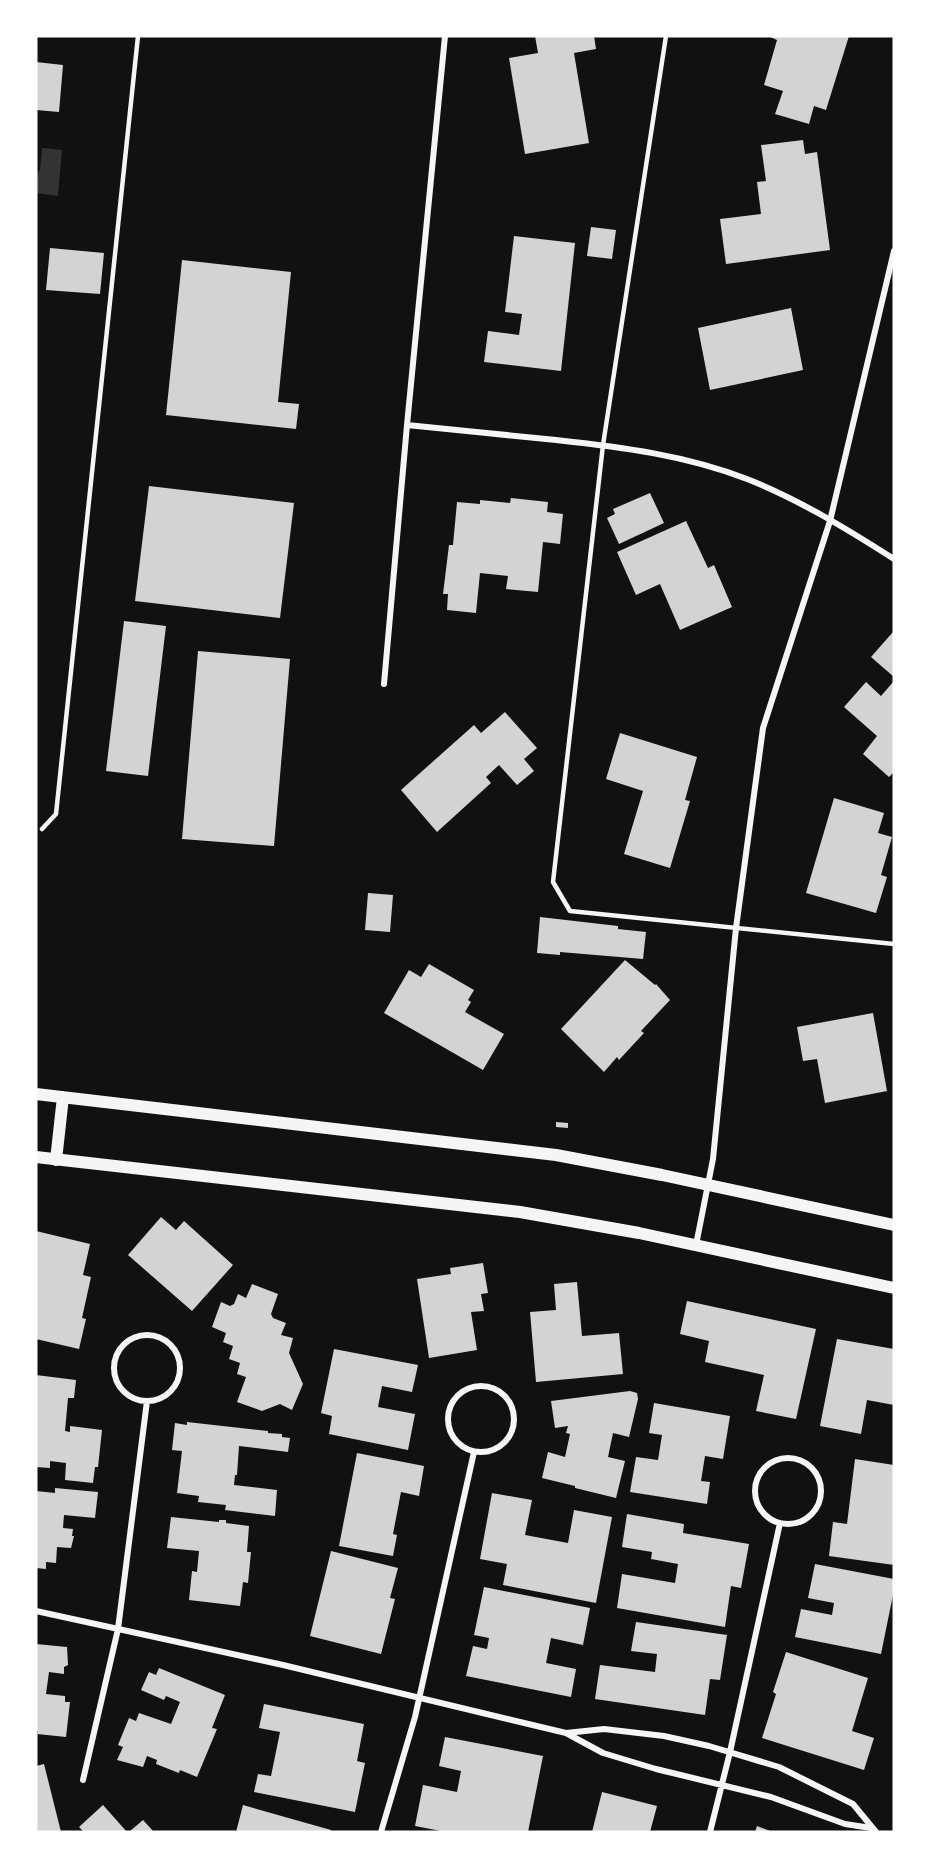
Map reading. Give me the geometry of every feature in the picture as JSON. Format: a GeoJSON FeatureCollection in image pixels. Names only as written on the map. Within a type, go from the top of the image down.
{"type":"FeatureCollection","features":[{"type":"Feature","properties":{"kind":"main road"},"geometry":{"type":"LineString","coordinates":[[36,1094],[556,1155],[708,1185],[894,1226]]}},
{"type":"Feature","properties":{"kind":"main road"},"geometry":{"type":"LineString","coordinates":[[56,1160],[63,1096]]}},
{"type":"Feature","properties":{"kind":"main road"},"geometry":{"type":"LineString","coordinates":[[36,1157],[509,1210],[639,1233],[894,1288]]}},
{"type":"Feature","properties":{"kind":"street"},"geometry":{"type":"LineString","coordinates":[[384,684],[445,36]]}},
{"type":"Feature","properties":{"kind":"street"},"geometry":{"type":"LineString","coordinates":[[696,1245],[713,1159],[736,928],[762,728],[830,521],[894,251]]}},
{"type":"Feature","properties":{"kind":"street"},"geometry":{"type":"LineString","coordinates":[[407,425],[603,445],[672,456],[737,475],[779,493],[894,559]]}},
{"type":"Feature","properties":{"kind":"street"},"geometry":{"type":"LineString","coordinates":[[145,1335],[156,1336],[166,1341],[178,1357],[180,1367],[173,1387],[157,1399],[147,1401],[136,1399],[126,1393],[118,1385],[114,1374],[114,1363],[124,1343],[134,1337],[145,1335]]}},
{"type":"Feature","properties":{"kind":"street"},"geometry":{"type":"LineString","coordinates":[[475,1387],[487,1387],[505,1396],[514,1415],[513,1426],[510,1436],[503,1444],[495,1449],[474,1452],[464,1448],[455,1440],[448,1419],[450,1408],[456,1398],[465,1391],[475,1387]]}},
{"type":"Feature","properties":{"kind":"street"},"geometry":{"type":"LineString","coordinates":[[83,1780],[118,1629],[147,1401]]}},
{"type":"Feature","properties":{"kind":"street"},"geometry":{"type":"LineString","coordinates":[[381,1832],[415,1717],[474,1452]]}},
{"type":"Feature","properties":{"kind":"street"},"geometry":{"type":"LineString","coordinates":[[782,1458],[793,1458],[812,1468],[820,1487],[820,1497],[810,1515],[801,1521],[791,1524],[780,1523],[770,1519],[756,1501],[757,1479],[762,1470],[771,1462],[782,1458]]}},
{"type":"Feature","properties":{"kind":"street"},"geometry":{"type":"LineString","coordinates":[[710,1832],[730,1752],[780,1523]]}},
{"type":"Feature","properties":{"kind":"street"},"geometry":{"type":"LineString","coordinates":[[36,1611],[282,1665],[566,1733],[603,1753],[656,1769],[771,1797],[845,1824],[873,1830]]}},
{"type":"Feature","properties":{"kind":"street"},"geometry":{"type":"LineString","coordinates":[[566,1733],[604,1729],[664,1736],[779,1767],[853,1804],[873,1830]]}},
{"type":"Feature","properties":{"kind":"lane"},"geometry":{"type":"LineString","coordinates":[[42,829],[56,814],[138,36]]}},
{"type":"Feature","properties":{"kind":"lane"},"geometry":{"type":"LineString","coordinates":[[666,36],[603,445],[553,882],[570,911],[894,944]]}},
{"type":"Feature","properties":{"kind":"shaded area"},"geometry":{"type":"Polygon","coordinates":[[[42,148],[62,150],[58,196],[36,193],[36,175],[40,170],[42,148]]]}},
{"type":"Feature","properties":{"kind":"building"},"geometry":{"type":"Polygon","coordinates":[[[535,36],[594,36],[596,49],[574,53],[589,143],[525,154],[509,58],[538,53],[535,36]]]}},
{"type":"Feature","properties":{"kind":"building"},"geometry":{"type":"Polygon","coordinates":[[[768,36],[849,36],[826,110],[814,106],[809,124],[775,114],[783,91],[764,85],[777,40],[768,36]]]}},
{"type":"Feature","properties":{"kind":"building"},"geometry":{"type":"Polygon","coordinates":[[[36,62],[63,65],[59,112],[36,110],[36,62]]]}},
{"type":"Feature","properties":{"kind":"building"},"geometry":{"type":"Polygon","coordinates":[[[803,140],[805,154],[817,152],[830,250],[726,264],[720,219],[761,214],[757,182],[766,181],[761,145],[803,140]]]}},
{"type":"Feature","properties":{"kind":"building"},"geometry":{"type":"Polygon","coordinates":[[[591,227],[616,230],[612,259],[587,256],[591,227]]]}},
{"type":"Feature","properties":{"kind":"building"},"geometry":{"type":"Polygon","coordinates":[[[514,236],[575,243],[561,371],[484,362],[488,331],[519,335],[522,314],[505,312],[514,236]]]}},
{"type":"Feature","properties":{"kind":"building"},"geometry":{"type":"Polygon","coordinates":[[[50,248],[104,253],[100,294],[46,290],[50,248]]]}},
{"type":"Feature","properties":{"kind":"building"},"geometry":{"type":"Polygon","coordinates":[[[182,260],[291,272],[278,402],[299,404],[296,429],[166,415],[182,260]]]}},
{"type":"Feature","properties":{"kind":"building"},"geometry":{"type":"Polygon","coordinates":[[[791,308],[803,370],[710,390],[698,328],[791,308]]]}},
{"type":"Feature","properties":{"kind":"building"},"geometry":{"type":"Polygon","coordinates":[[[149,486],[294,503],[280,618],[135,601],[149,486]]]}},
{"type":"Feature","properties":{"kind":"building"},"geometry":{"type":"Polygon","coordinates":[[[650,493],[664,523],[619,544],[607,518],[615,514],[613,509],[650,493]]]}},
{"type":"Feature","properties":{"kind":"building"},"geometry":{"type":"Polygon","coordinates":[[[511,498],[548,502],[547,512],[563,514],[560,544],[543,542],[538,592],[506,589],[508,576],[480,573],[476,613],[447,610],[448,594],[443,594],[449,545],[453,545],[457,502],[480,504],[480,500],[510,503],[511,498]]]}},
{"type":"Feature","properties":{"kind":"building"},"geometry":{"type":"Polygon","coordinates":[[[686,521],[708,568],[714,565],[732,607],[680,630],[660,584],[636,595],[617,552],[686,521]]]}},
{"type":"Feature","properties":{"kind":"building"},"geometry":{"type":"Polygon","coordinates":[[[124,621],[166,626],[148,776],[106,771],[124,621]]]}},
{"type":"Feature","properties":{"kind":"building"},"geometry":{"type":"Polygon","coordinates":[[[894,633],[894,677],[871,657],[894,633]]]}},
{"type":"Feature","properties":{"kind":"building"},"geometry":{"type":"Polygon","coordinates":[[[198,651],[290,659],[274,846],[182,839],[198,651]]]}},
{"type":"Feature","properties":{"kind":"building"},"geometry":{"type":"Polygon","coordinates":[[[894,681],[894,772],[889,777],[863,754],[877,736],[844,707],[866,682],[881,696],[894,681]]]}},
{"type":"Feature","properties":{"kind":"building"},"geometry":{"type":"Polygon","coordinates":[[[505,712],[537,748],[524,759],[534,771],[517,785],[499,765],[486,777],[491,783],[437,832],[401,790],[474,725],[481,733],[505,712]]]}},
{"type":"Feature","properties":{"kind":"building"},"geometry":{"type":"Polygon","coordinates":[[[620,733],[697,757],[685,800],[690,801],[670,868],[624,854],[643,791],[606,779],[620,733]]]}},
{"type":"Feature","properties":{"kind":"building"},"geometry":{"type":"Polygon","coordinates":[[[834,798],[884,813],[878,833],[892,837],[881,875],[887,877],[876,913],[806,893],[834,798]]]}},
{"type":"Feature","properties":{"kind":"building"},"geometry":{"type":"Polygon","coordinates":[[[368,893],[393,895],[390,932],[365,930],[368,893]]]}},
{"type":"Feature","properties":{"kind":"building"},"geometry":{"type":"Polygon","coordinates":[[[540,917],[618,926],[618,929],[646,932],[643,959],[560,952],[560,955],[537,953],[540,917]]]}},
{"type":"Feature","properties":{"kind":"building"},"geometry":{"type":"Polygon","coordinates":[[[625,960],[656,984],[670,1000],[641,1031],[644,1033],[619,1060],[617,1057],[604,1072],[561,1029],[625,960]]]}},
{"type":"Feature","properties":{"kind":"building"},"geometry":{"type":"Polygon","coordinates":[[[429,964],[474,990],[465,1012],[504,1034],[483,1070],[384,1013],[409,970],[421,977],[429,964]]]}},
{"type":"Feature","properties":{"kind":"building"},"geometry":{"type":"Polygon","coordinates":[[[873,1013],[887,1091],[825,1103],[817,1059],[803,1061],[797,1027],[873,1013]]]}},
{"type":"Feature","properties":{"kind":"building"},"geometry":{"type":"Polygon","coordinates":[[[556,1122],[568,1123],[568,1128],[556,1127],[556,1122]]]}},
{"type":"Feature","properties":{"kind":"building"},"geometry":{"type":"Polygon","coordinates":[[[161,1217],[176,1230],[184,1221],[233,1265],[192,1311],[128,1255],[161,1217]]]}},
{"type":"Feature","properties":{"kind":"building"},"geometry":{"type":"Polygon","coordinates":[[[36,1231],[90,1244],[83,1275],[91,1277],[82,1318],[86,1319],[79,1349],[36,1339],[36,1231]]]}},
{"type":"Feature","properties":{"kind":"building"},"geometry":{"type":"Polygon","coordinates":[[[483,1263],[488,1293],[481,1294],[484,1311],[471,1312],[477,1350],[429,1358],[417,1279],[451,1274],[450,1268],[483,1263]]]}},
{"type":"Feature","properties":{"kind":"building"},"geometry":{"type":"Polygon","coordinates":[[[577,1282],[582,1336],[619,1333],[623,1374],[536,1382],[530,1312],[556,1310],[554,1284],[577,1282]]]}},
{"type":"Feature","properties":{"kind":"building"},"geometry":{"type":"Polygon","coordinates":[[[252,1284],[278,1294],[271,1314],[273,1318],[286,1323],[281,1335],[293,1338],[289,1353],[303,1384],[292,1410],[280,1404],[262,1411],[237,1402],[246,1377],[237,1374],[240,1363],[229,1359],[233,1346],[223,1342],[226,1333],[212,1327],[221,1302],[230,1306],[234,1304],[238,1294],[246,1298],[252,1284]]]}},
{"type":"Feature","properties":{"kind":"building"},"geometry":{"type":"Polygon","coordinates":[[[687,1301],[816,1329],[796,1419],[756,1411],[764,1375],[705,1362],[709,1341],[680,1334],[687,1301]]]}},
{"type":"Feature","properties":{"kind":"building"},"geometry":{"type":"Polygon","coordinates":[[[837,1339],[894,1349],[894,1405],[867,1400],[861,1434],[820,1426],[837,1339]]]}},
{"type":"Feature","properties":{"kind":"building"},"geometry":{"type":"Polygon","coordinates":[[[334,1349],[418,1365],[412,1392],[382,1386],[378,1407],[415,1414],[408,1450],[329,1434],[332,1416],[321,1413],[334,1349]]]}},
{"type":"Feature","properties":{"kind":"building"},"geometry":{"type":"Polygon","coordinates":[[[36,1375],[76,1380],[74,1398],[68,1398],[65,1431],[70,1432],[70,1426],[102,1430],[98,1467],[95,1467],[93,1483],[65,1480],[66,1463],[50,1461],[50,1468],[36,1467],[36,1375]]]}},
{"type":"Feature","properties":{"kind":"building"},"geometry":{"type":"Polygon","coordinates":[[[630,1391],[637,1393],[638,1399],[629,1437],[613,1433],[608,1457],[625,1461],[616,1498],[542,1478],[548,1452],[565,1457],[570,1434],[566,1433],[568,1426],[555,1428],[551,1401],[630,1391]]]}},
{"type":"Feature","properties":{"kind":"building"},"geometry":{"type":"Polygon","coordinates":[[[654,1403],[730,1416],[723,1459],[705,1456],[701,1481],[710,1482],[707,1504],[630,1492],[636,1457],[658,1460],[662,1435],[649,1433],[654,1403]]]}},
{"type":"Feature","properties":{"kind":"building"},"geometry":{"type":"Polygon","coordinates":[[[187,1422],[268,1431],[268,1433],[282,1434],[282,1437],[290,1438],[288,1452],[239,1446],[234,1485],[277,1490],[275,1516],[225,1510],[226,1505],[198,1502],[199,1496],[177,1493],[182,1451],[172,1450],[175,1423],[187,1425],[187,1422]]]}},
{"type":"Feature","properties":{"kind":"building"},"geometry":{"type":"Polygon","coordinates":[[[357,1453],[424,1466],[419,1496],[401,1492],[393,1534],[397,1535],[393,1556],[339,1546],[357,1453]]]}},
{"type":"Feature","properties":{"kind":"building"},"geometry":{"type":"Polygon","coordinates":[[[855,1459],[894,1465],[894,1565],[829,1556],[833,1522],[847,1524],[855,1459]]]}},
{"type":"Feature","properties":{"kind":"building"},"geometry":{"type":"Polygon","coordinates":[[[55,1488],[98,1492],[95,1518],[64,1515],[63,1528],[73,1529],[71,1548],[57,1547],[56,1563],[46,1562],[46,1569],[36,1568],[36,1491],[55,1493],[55,1488]]]}},
{"type":"Feature","properties":{"kind":"building"},"geometry":{"type":"Polygon","coordinates":[[[492,1493],[532,1500],[525,1535],[568,1543],[574,1510],[612,1517],[596,1603],[503,1585],[507,1564],[480,1559],[492,1493]]]}},
{"type":"Feature","properties":{"kind":"building"},"geometry":{"type":"Polygon","coordinates":[[[627,1514],[684,1524],[683,1533],[749,1544],[741,1588],[731,1586],[725,1627],[617,1608],[622,1574],[675,1583],[678,1564],[651,1559],[652,1552],[622,1547],[627,1514]]]}},
{"type":"Feature","properties":{"kind":"building"},"geometry":{"type":"Polygon","coordinates":[[[171,1517],[219,1522],[219,1520],[226,1520],[226,1523],[249,1526],[247,1552],[251,1552],[248,1583],[243,1582],[240,1606],[189,1600],[192,1571],[197,1572],[199,1551],[167,1548],[171,1517]]]}},
{"type":"Feature","properties":{"kind":"building"},"geometry":{"type":"Polygon","coordinates":[[[331,1551],[398,1568],[390,1598],[395,1599],[381,1654],[310,1636],[331,1551]]]}},
{"type":"Feature","properties":{"kind":"building"},"geometry":{"type":"Polygon","coordinates":[[[815,1564],[894,1579],[894,1590],[881,1654],[795,1637],[801,1609],[832,1615],[834,1603],[808,1598],[815,1564]]]}},
{"type":"Feature","properties":{"kind":"building"},"geometry":{"type":"Polygon","coordinates":[[[484,1587],[590,1608],[583,1645],[551,1638],[546,1663],[576,1669],[571,1697],[466,1676],[473,1646],[487,1649],[489,1638],[474,1635],[484,1587]]]}},
{"type":"Feature","properties":{"kind":"building"},"geometry":{"type":"Polygon","coordinates":[[[636,1622],[727,1635],[720,1680],[710,1679],[705,1715],[595,1699],[600,1665],[655,1672],[657,1654],[631,1651],[636,1622]]]}},
{"type":"Feature","properties":{"kind":"building"},"geometry":{"type":"Polygon","coordinates":[[[36,1644],[67,1647],[68,1665],[64,1667],[64,1674],[49,1672],[46,1694],[65,1696],[65,1702],[70,1702],[66,1737],[37,1734],[38,1731],[36,1731],[36,1644]]]}},
{"type":"Feature","properties":{"kind":"building"},"geometry":{"type":"Polygon","coordinates":[[[786,1652],[868,1678],[852,1731],[874,1738],[864,1770],[762,1738],[786,1652]]]}},
{"type":"Feature","properties":{"kind":"building"},"geometry":{"type":"Polygon","coordinates":[[[159,1668],[225,1695],[212,1728],[217,1729],[197,1777],[156,1764],[157,1760],[147,1756],[143,1767],[117,1760],[123,1747],[118,1745],[129,1718],[136,1721],[139,1713],[171,1724],[180,1702],[166,1696],[164,1700],[141,1690],[149,1672],[156,1675],[159,1668]]]}},
{"type":"Feature","properties":{"kind":"building"},"geometry":{"type":"Polygon","coordinates":[[[264,1704],[364,1724],[357,1761],[365,1763],[355,1812],[254,1792],[258,1774],[271,1776],[280,1732],[259,1728],[264,1704]]]}},
{"type":"Feature","properties":{"kind":"building"},"geometry":{"type":"Polygon","coordinates":[[[445,1737],[543,1756],[528,1832],[446,1832],[415,1826],[423,1785],[457,1792],[461,1771],[439,1766],[445,1737]]]}},
{"type":"Feature","properties":{"kind":"building"},"geometry":{"type":"Polygon","coordinates":[[[44,1764],[61,1832],[36,1832],[36,1766],[44,1764]]]}},
{"type":"Feature","properties":{"kind":"building"},"geometry":{"type":"Polygon","coordinates":[[[602,1792],[657,1806],[650,1832],[592,1832],[602,1792]]]}},
{"type":"Feature","properties":{"kind":"building"},"geometry":{"type":"Polygon","coordinates":[[[103,1805],[127,1832],[84,1832],[79,1827],[103,1805]]]}},
{"type":"Feature","properties":{"kind":"building"},"geometry":{"type":"Polygon","coordinates":[[[243,1805],[331,1830],[330,1832],[236,1832],[243,1805]]]}},
{"type":"Feature","properties":{"kind":"building"},"geometry":{"type":"Polygon","coordinates":[[[143,1820],[154,1832],[129,1832],[143,1820]]]}},
{"type":"Feature","properties":{"kind":"building"},"geometry":{"type":"Polygon","coordinates":[[[757,1826],[773,1832],[755,1832],[757,1826]]]}}]}
